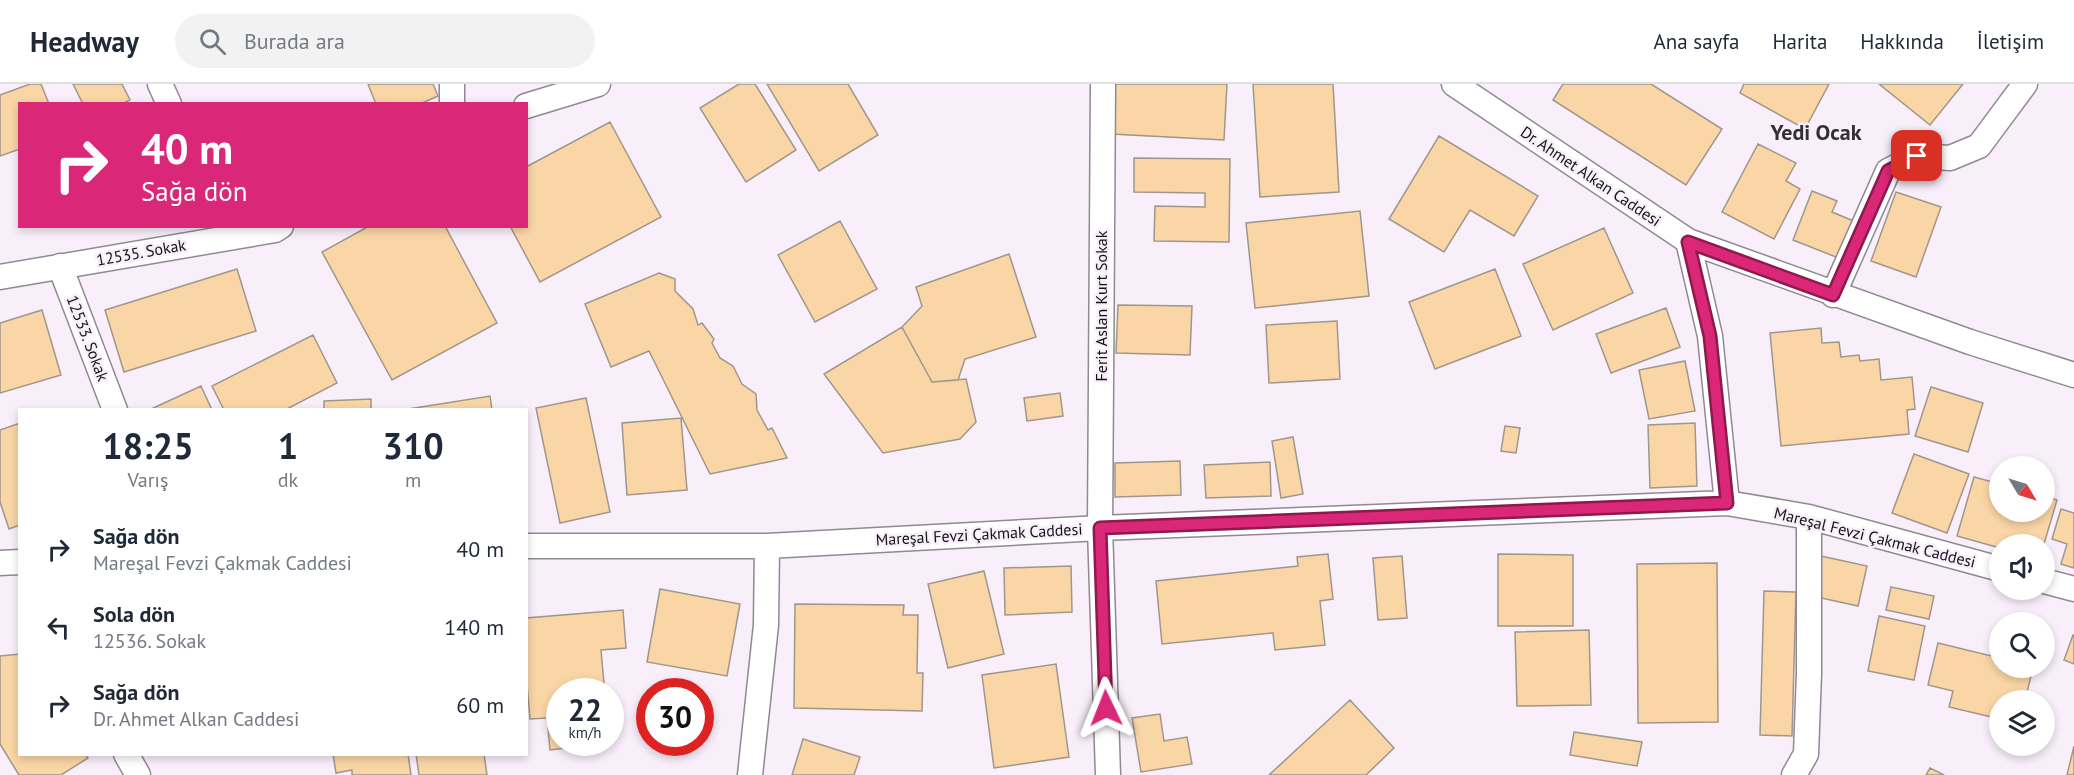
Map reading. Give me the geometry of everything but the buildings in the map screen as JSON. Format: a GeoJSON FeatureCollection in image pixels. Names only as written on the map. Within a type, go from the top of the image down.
{"type":"FeatureCollection","features":[{"type":"Feature","properties":{"kind":"street"},"geometry":{"type":"LineString","coordinates":[[160,84],[168,102]]}},
{"type":"Feature","properties":{"kind":"street"},"geometry":{"type":"LineString","coordinates":[[452,84],[452,102]]}},
{"type":"Feature","properties":{"kind":"street"},"geometry":{"type":"LineString","coordinates":[[528,105],[598,84]]}},
{"type":"Feature","properties":{"kind":"street","name":"Ferit Aslan Kurt Sokak"},"geometry":{"type":"LineString","coordinates":[[1102,84],[1100,528],[1108,775]]}},
{"type":"Feature","properties":{"kind":"street","name":"Dr. Ahmet Alkan Caddesi"},"geometry":{"type":"LineString","coordinates":[[1456,84],[1688,242],[1833,295],[2074,375]]}},
{"type":"Feature","properties":{"kind":"street"},"geometry":{"type":"LineString","coordinates":[[1833,295],[1888,171],[1917,156],[1950,158],[1979,146],[2025,84]]}},
{"type":"Feature","properties":{"kind":"street","name":"12535. Sokak"},"geometry":{"type":"LineString","coordinates":[[0,277],[222,232],[278,228]]}},
{"type":"Feature","properties":{"kind":"street"},"geometry":{"type":"LineString","coordinates":[[1688,242],[1710,336],[1727,503]]}},
{"type":"Feature","properties":{"kind":"street","name":"12533. Sokak"},"geometry":{"type":"LineString","coordinates":[[60,266],[114,408]]}},
{"type":"Feature","properties":{"kind":"street","name":"Mareşal Fevzi Çakmak Caddesi"},"geometry":{"type":"LineString","coordinates":[[528,546],[767,546],[1100,528],[1727,503],[1809,517],[1989,566]]}},
{"type":"Feature","properties":{"kind":"street"},"geometry":{"type":"LineString","coordinates":[[1794,775],[1806,754],[1809,673],[1809,517]]}},
{"type":"Feature","properties":{"kind":"street"},"geometry":{"type":"LineString","coordinates":[[750,775],[766,625],[767,546]]}},
{"type":"Feature","properties":{"kind":"street"},"geometry":{"type":"LineString","coordinates":[[0,563],[18,562]]}},
{"type":"Feature","properties":{"kind":"street"},"geometry":{"type":"LineString","coordinates":[[2055,584],[2074,589]]}},
{"type":"Feature","properties":{"kind":"street"},"geometry":{"type":"LineString","coordinates":[[127,756],[138,775]]}},
{"type":"Feature","properties":{"kind":"district","name":"Yedi Ocak"},"geometry":{"type":"Point","coordinates":[1816,132]}},
{"type":"Feature","properties":{"kind":"route"},"geometry":{"type":"LineString","coordinates":[[1106,708],[1100,528],[1727,503],[1710,336],[1688,242],[1833,295],[1888,171],[1917,156]]}}]}
